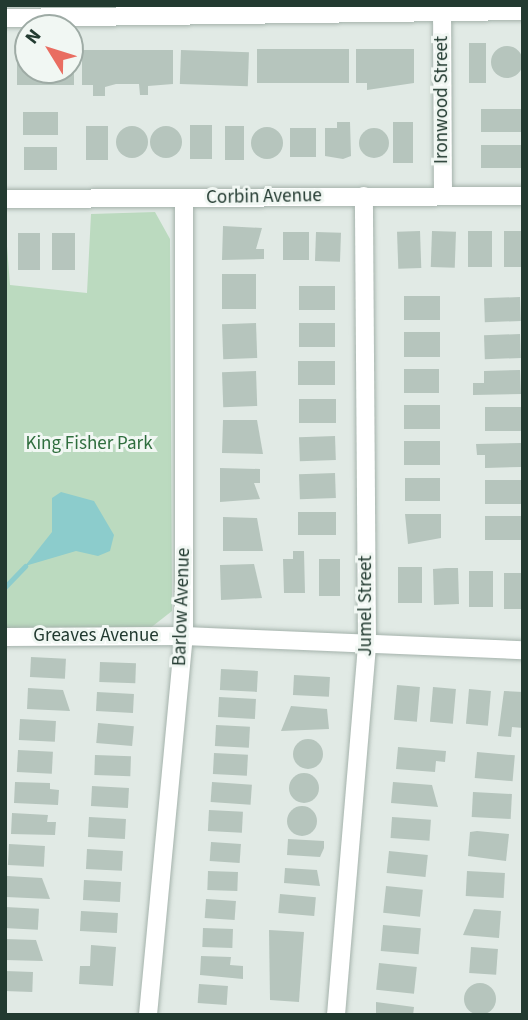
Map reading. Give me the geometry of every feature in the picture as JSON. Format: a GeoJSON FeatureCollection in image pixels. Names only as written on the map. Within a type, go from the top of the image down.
{"type":"FeatureCollection","features":[{"type":"Feature","properties":{"kind":"street"},"geometry":{"type":"LineString","coordinates":[[5,18],[442,9],[523,11]]}},
{"type":"Feature","properties":{"kind":"street","name":"Ironwood Street"},"geometry":{"type":"LineString","coordinates":[[442,9],[443,195]]}},
{"type":"Feature","properties":{"kind":"street","name":"Corbin Avenue"},"geometry":{"type":"LineString","coordinates":[[5,199],[443,195],[523,197]]}},
{"type":"Feature","properties":{"kind":"street","name":"Jumel Street"},"geometry":{"type":"LineString","coordinates":[[336,1015],[368,645],[364,196]]}},
{"type":"Feature","properties":{"kind":"street","name":"Barlow Avenue"},"geometry":{"type":"LineString","coordinates":[[148,1015],[184,636],[184,198]]}},
{"type":"Feature","properties":{"kind":"street","name":"Greaves Avenue"},"geometry":{"type":"LineString","coordinates":[[5,637],[184,636],[523,650]]}},
{"type":"Feature","properties":{"kind":"green space","name":"King Fisher Park"},"geometry":{"type":"Polygon","coordinates":[[[155,212],[170,239],[172,611],[149,629],[5,629],[5,220],[10,285],[87,293],[91,214],[155,212]]]}},
{"type":"Feature","properties":{"kind":"water"},"geometry":{"type":"Polygon","coordinates":[[[61,492],[94,501],[114,535],[110,551],[98,556],[76,551],[25,566],[52,532],[52,498],[61,492]]]}},
{"type":"Feature","properties":{"kind":"building"},"geometry":{"type":"Polygon","coordinates":[[[469,43],[486,43],[486,83],[469,83],[469,43]]]}},
{"type":"Feature","properties":{"kind":"building"},"geometry":{"type":"Polygon","coordinates":[[[507,46],[518,51],[523,62],[518,73],[507,78],[496,73],[491,62],[496,51],[507,46]]]}},
{"type":"Feature","properties":{"kind":"building"},"geometry":{"type":"Polygon","coordinates":[[[257,49],[349,49],[349,83],[257,83],[257,49]]]}},
{"type":"Feature","properties":{"kind":"building"},"geometry":{"type":"Polygon","coordinates":[[[356,49],[414,49],[414,83],[367,90],[367,83],[356,83],[356,49]]]}},
{"type":"Feature","properties":{"kind":"building"},"geometry":{"type":"Polygon","coordinates":[[[84,50],[173,50],[173,84],[148,86],[148,95],[140,95],[139,84],[105,87],[105,96],[93,96],[93,85],[82,85],[84,50]]]}},
{"type":"Feature","properties":{"kind":"building"},"geometry":{"type":"Polygon","coordinates":[[[181,50],[249,52],[248,86],[180,84],[181,50]]]}},
{"type":"Feature","properties":{"kind":"building"},"geometry":{"type":"Polygon","coordinates":[[[17,84],[74,84],[74,85],[17,84]]]}},
{"type":"Feature","properties":{"kind":"building"},"geometry":{"type":"Polygon","coordinates":[[[481,109],[523,109],[523,132],[481,132],[481,109]]]}},
{"type":"Feature","properties":{"kind":"building"},"geometry":{"type":"Polygon","coordinates":[[[23,112],[58,112],[58,135],[23,135],[23,112]]]}},
{"type":"Feature","properties":{"kind":"building"},"geometry":{"type":"Polygon","coordinates":[[[337,122],[350,122],[351,156],[343,159],[325,156],[325,128],[337,128],[337,122]]]}},
{"type":"Feature","properties":{"kind":"building"},"geometry":{"type":"Polygon","coordinates":[[[393,122],[413,122],[413,163],[393,163],[393,122]]]}},
{"type":"Feature","properties":{"kind":"building"},"geometry":{"type":"Polygon","coordinates":[[[190,125],[212,125],[212,159],[190,159],[190,125]]]}},
{"type":"Feature","properties":{"kind":"building"},"geometry":{"type":"Polygon","coordinates":[[[86,126],[108,126],[108,160],[86,160],[86,126]]]}},
{"type":"Feature","properties":{"kind":"building"},"geometry":{"type":"Polygon","coordinates":[[[132,126],[143,131],[148,142],[143,153],[132,158],[121,153],[116,142],[121,131],[132,126]]]}},
{"type":"Feature","properties":{"kind":"building"},"geometry":{"type":"Polygon","coordinates":[[[166,126],[177,131],[182,142],[177,153],[166,158],[155,153],[150,142],[155,131],[166,126]]]}},
{"type":"Feature","properties":{"kind":"building"},"geometry":{"type":"Polygon","coordinates":[[[225,126],[244,126],[244,160],[225,160],[225,126]]]}},
{"type":"Feature","properties":{"kind":"building"},"geometry":{"type":"Polygon","coordinates":[[[267,127],[278,132],[283,143],[278,154],[267,159],[256,154],[251,143],[256,132],[267,127]]]}},
{"type":"Feature","properties":{"kind":"building"},"geometry":{"type":"Polygon","coordinates":[[[290,128],[316,128],[316,157],[290,157],[290,128]]]}},
{"type":"Feature","properties":{"kind":"building"},"geometry":{"type":"Polygon","coordinates":[[[374,128],[385,132],[389,143],[385,154],[374,158],[363,154],[359,143],[363,132],[374,128]]]}},
{"type":"Feature","properties":{"kind":"building"},"geometry":{"type":"Polygon","coordinates":[[[481,145],[523,145],[523,168],[481,168],[481,145]]]}},
{"type":"Feature","properties":{"kind":"building"},"geometry":{"type":"Polygon","coordinates":[[[24,147],[57,147],[57,170],[24,170],[24,147]]]}},
{"type":"Feature","properties":{"kind":"building"},"geometry":{"type":"Polygon","coordinates":[[[223,226],[262,228],[256,249],[264,249],[264,259],[222,260],[223,226]]]}},
{"type":"Feature","properties":{"kind":"building"},"geometry":{"type":"Polygon","coordinates":[[[420,231],[421,268],[398,269],[397,232],[420,231]]]}},
{"type":"Feature","properties":{"kind":"building"},"geometry":{"type":"Polygon","coordinates":[[[432,231],[456,232],[455,268],[431,267],[432,231]]]}},
{"type":"Feature","properties":{"kind":"building"},"geometry":{"type":"Polygon","coordinates":[[[468,231],[492,231],[492,267],[468,267],[468,231]]]}},
{"type":"Feature","properties":{"kind":"building"},"geometry":{"type":"Polygon","coordinates":[[[504,231],[523,231],[523,267],[504,267],[504,231]]]}},
{"type":"Feature","properties":{"kind":"building"},"geometry":{"type":"Polygon","coordinates":[[[283,232],[309,232],[309,260],[283,260],[283,232]]]}},
{"type":"Feature","properties":{"kind":"building"},"geometry":{"type":"Polygon","coordinates":[[[316,232],[341,233],[340,262],[315,261],[316,232]]]}},
{"type":"Feature","properties":{"kind":"building"},"geometry":{"type":"Polygon","coordinates":[[[18,233],[40,233],[40,270],[18,270],[18,233]]]}},
{"type":"Feature","properties":{"kind":"building"},"geometry":{"type":"Polygon","coordinates":[[[52,233],[75,233],[75,270],[52,270],[52,233]]]}},
{"type":"Feature","properties":{"kind":"building"},"geometry":{"type":"Polygon","coordinates":[[[222,274],[256,274],[256,309],[222,309],[222,274]]]}},
{"type":"Feature","properties":{"kind":"building"},"geometry":{"type":"Polygon","coordinates":[[[299,286],[335,286],[335,310],[299,310],[299,286]]]}},
{"type":"Feature","properties":{"kind":"building"},"geometry":{"type":"Polygon","coordinates":[[[404,296],[440,296],[440,320],[404,320],[404,296]]]}},
{"type":"Feature","properties":{"kind":"building"},"geometry":{"type":"Polygon","coordinates":[[[520,297],[521,321],[485,322],[484,298],[520,297]]]}},
{"type":"Feature","properties":{"kind":"building"},"geometry":{"type":"Polygon","coordinates":[[[256,323],[257,358],[223,359],[222,324],[256,323]]]}},
{"type":"Feature","properties":{"kind":"building"},"geometry":{"type":"Polygon","coordinates":[[[299,323],[335,323],[335,347],[299,347],[299,323]]]}},
{"type":"Feature","properties":{"kind":"building"},"geometry":{"type":"Polygon","coordinates":[[[404,332],[440,332],[440,357],[404,357],[404,332]]]}},
{"type":"Feature","properties":{"kind":"building"},"geometry":{"type":"Polygon","coordinates":[[[520,334],[521,358],[485,359],[484,335],[520,334]]]}},
{"type":"Feature","properties":{"kind":"building"},"geometry":{"type":"Polygon","coordinates":[[[298,361],[335,361],[335,385],[298,385],[298,361]]]}},
{"type":"Feature","properties":{"kind":"building"},"geometry":{"type":"Polygon","coordinates":[[[404,369],[439,369],[439,393],[404,393],[404,369]]]}},
{"type":"Feature","properties":{"kind":"building"},"geometry":{"type":"Polygon","coordinates":[[[520,370],[521,394],[473,395],[473,383],[484,383],[484,371],[520,370]]]}},
{"type":"Feature","properties":{"kind":"building"},"geometry":{"type":"Polygon","coordinates":[[[256,371],[257,406],[223,407],[222,372],[256,371]]]}},
{"type":"Feature","properties":{"kind":"building"},"geometry":{"type":"Polygon","coordinates":[[[299,399],[336,399],[336,423],[299,423],[299,399]]]}},
{"type":"Feature","properties":{"kind":"building"},"geometry":{"type":"Polygon","coordinates":[[[404,405],[440,405],[440,429],[404,429],[404,405]]]}},
{"type":"Feature","properties":{"kind":"building"},"geometry":{"type":"Polygon","coordinates":[[[485,407],[521,407],[521,431],[485,431],[485,407]]]}},
{"type":"Feature","properties":{"kind":"building"},"geometry":{"type":"Polygon","coordinates":[[[223,420],[257,420],[263,454],[222,453],[223,420]]]}},
{"type":"Feature","properties":{"kind":"building"},"geometry":{"type":"Polygon","coordinates":[[[335,436],[336,460],[300,461],[299,437],[335,436]]]}},
{"type":"Feature","properties":{"kind":"building"},"geometry":{"type":"Polygon","coordinates":[[[404,441],[440,441],[440,465],[404,465],[404,441]]]}},
{"type":"Feature","properties":{"kind":"building"},"geometry":{"type":"Polygon","coordinates":[[[521,443],[521,467],[485,468],[485,455],[477,455],[476,444],[521,443]]]}},
{"type":"Feature","properties":{"kind":"building"},"geometry":{"type":"Polygon","coordinates":[[[220,468],[260,469],[260,483],[254,483],[260,499],[220,502],[220,468]]]}},
{"type":"Feature","properties":{"kind":"building"},"geometry":{"type":"Polygon","coordinates":[[[335,473],[336,498],[300,499],[299,474],[335,473]]]}},
{"type":"Feature","properties":{"kind":"building"},"geometry":{"type":"Polygon","coordinates":[[[405,478],[440,478],[440,501],[405,501],[405,478]]]}},
{"type":"Feature","properties":{"kind":"building"},"geometry":{"type":"Polygon","coordinates":[[[485,480],[521,480],[521,504],[485,504],[485,480]]]}},
{"type":"Feature","properties":{"kind":"building"},"geometry":{"type":"Polygon","coordinates":[[[298,512],[336,512],[336,535],[298,535],[298,512]]]}},
{"type":"Feature","properties":{"kind":"building"},"geometry":{"type":"Polygon","coordinates":[[[405,514],[441,514],[441,538],[408,544],[405,514]]]}},
{"type":"Feature","properties":{"kind":"building"},"geometry":{"type":"Polygon","coordinates":[[[485,516],[521,516],[521,540],[485,540],[485,516]]]}},
{"type":"Feature","properties":{"kind":"building"},"geometry":{"type":"Polygon","coordinates":[[[223,517],[257,518],[263,551],[223,551],[223,517]]]}},
{"type":"Feature","properties":{"kind":"building"},"geometry":{"type":"Polygon","coordinates":[[[293,551],[304,551],[305,593],[284,593],[283,559],[293,559],[293,551]]]}},
{"type":"Feature","properties":{"kind":"building"},"geometry":{"type":"Polygon","coordinates":[[[319,559],[340,559],[340,596],[319,596],[319,559]]]}},
{"type":"Feature","properties":{"kind":"building"},"geometry":{"type":"Polygon","coordinates":[[[254,564],[262,598],[221,600],[220,565],[254,564]]]}},
{"type":"Feature","properties":{"kind":"building"},"geometry":{"type":"Polygon","coordinates":[[[398,567],[422,567],[422,603],[398,603],[398,567]]]}},
{"type":"Feature","properties":{"kind":"building"},"geometry":{"type":"Polygon","coordinates":[[[458,568],[459,604],[434,605],[433,569],[458,568]]]}},
{"type":"Feature","properties":{"kind":"building"},"geometry":{"type":"Polygon","coordinates":[[[469,571],[493,571],[493,607],[469,607],[469,571]]]}},
{"type":"Feature","properties":{"kind":"building"},"geometry":{"type":"Polygon","coordinates":[[[504,573],[523,573],[523,609],[504,609],[504,573]]]}},
{"type":"Feature","properties":{"kind":"building"},"geometry":{"type":"Polygon","coordinates":[[[31,657],[66,659],[65,679],[30,677],[31,657]]]}},
{"type":"Feature","properties":{"kind":"building"},"geometry":{"type":"Polygon","coordinates":[[[100,662],[136,663],[135,683],[99,682],[100,662]]]}},
{"type":"Feature","properties":{"kind":"building"},"geometry":{"type":"Polygon","coordinates":[[[221,669],[258,671],[257,692],[220,690],[221,669]]]}},
{"type":"Feature","properties":{"kind":"building"},"geometry":{"type":"Polygon","coordinates":[[[294,675],[330,677],[329,697],[293,695],[294,675]]]}},
{"type":"Feature","properties":{"kind":"building"},"geometry":{"type":"Polygon","coordinates":[[[397,685],[420,687],[417,722],[394,720],[397,685]]]}},
{"type":"Feature","properties":{"kind":"building"},"geometry":{"type":"Polygon","coordinates":[[[433,687],[456,689],[453,724],[430,722],[433,687]]]}},
{"type":"Feature","properties":{"kind":"building"},"geometry":{"type":"Polygon","coordinates":[[[28,688],[63,690],[70,711],[27,709],[28,688]]]}},
{"type":"Feature","properties":{"kind":"building"},"geometry":{"type":"Polygon","coordinates":[[[469,689],[491,691],[488,726],[466,724],[469,689]]]}},
{"type":"Feature","properties":{"kind":"building"},"geometry":{"type":"Polygon","coordinates":[[[504,691],[523,692],[523,728],[512,727],[511,737],[498,736],[504,691]]]}},
{"type":"Feature","properties":{"kind":"building"},"geometry":{"type":"Polygon","coordinates":[[[97,692],[134,694],[133,713],[96,711],[97,692]]]}},
{"type":"Feature","properties":{"kind":"building"},"geometry":{"type":"Polygon","coordinates":[[[219,697],[256,699],[255,719],[218,717],[219,697]]]}},
{"type":"Feature","properties":{"kind":"building"},"geometry":{"type":"Polygon","coordinates":[[[291,706],[327,709],[329,729],[281,731],[291,706]]]}},
{"type":"Feature","properties":{"kind":"building"},"geometry":{"type":"Polygon","coordinates":[[[20,719],[56,721],[55,742],[19,740],[20,719]]]}},
{"type":"Feature","properties":{"kind":"building"},"geometry":{"type":"Polygon","coordinates":[[[98,723],[134,726],[132,746],[96,743],[98,723]]]}},
{"type":"Feature","properties":{"kind":"building"},"geometry":{"type":"Polygon","coordinates":[[[216,725],[250,727],[249,748],[215,746],[216,725]]]}},
{"type":"Feature","properties":{"kind":"building"},"geometry":{"type":"Polygon","coordinates":[[[308,739],[319,743],[323,754],[319,765],[308,769],[297,765],[293,754],[297,743],[308,739]]]}},
{"type":"Feature","properties":{"kind":"building"},"geometry":{"type":"Polygon","coordinates":[[[398,747],[446,751],[445,762],[436,761],[435,772],[396,769],[398,747]]]}},
{"type":"Feature","properties":{"kind":"building"},"geometry":{"type":"Polygon","coordinates":[[[18,750],[53,752],[52,774],[17,772],[18,750]]]}},
{"type":"Feature","properties":{"kind":"building"},"geometry":{"type":"Polygon","coordinates":[[[477,752],[515,755],[513,781],[475,778],[477,752]]]}},
{"type":"Feature","properties":{"kind":"building"},"geometry":{"type":"Polygon","coordinates":[[[214,753],[248,755],[247,776],[213,774],[214,753]]]}},
{"type":"Feature","properties":{"kind":"building"},"geometry":{"type":"Polygon","coordinates":[[[95,755],[131,756],[130,776],[94,775],[95,755]]]}},
{"type":"Feature","properties":{"kind":"building"},"geometry":{"type":"Polygon","coordinates":[[[304,773],[315,777],[319,788],[315,799],[304,803],[293,799],[289,788],[293,777],[304,773]]]}},
{"type":"Feature","properties":{"kind":"building"},"geometry":{"type":"Polygon","coordinates":[[[15,782],[50,783],[50,789],[59,790],[58,805],[14,803],[15,782]]]}},
{"type":"Feature","properties":{"kind":"building"},"geometry":{"type":"Polygon","coordinates":[[[212,782],[252,785],[251,805],[211,802],[212,782]]]}},
{"type":"Feature","properties":{"kind":"building"},"geometry":{"type":"Polygon","coordinates":[[[393,782],[432,785],[438,807],[391,803],[393,782]]]}},
{"type":"Feature","properties":{"kind":"building"},"geometry":{"type":"Polygon","coordinates":[[[92,786],[129,788],[128,808],[91,806],[92,786]]]}},
{"type":"Feature","properties":{"kind":"building"},"geometry":{"type":"Polygon","coordinates":[[[473,792],[512,794],[511,819],[472,817],[473,792]]]}},
{"type":"Feature","properties":{"kind":"building"},"geometry":{"type":"Polygon","coordinates":[[[302,806],[313,810],[317,821],[313,832],[302,836],[291,832],[287,821],[291,810],[302,806]]]}},
{"type":"Feature","properties":{"kind":"building"},"geometry":{"type":"Polygon","coordinates":[[[209,810],[243,812],[242,833],[208,831],[209,810]]]}},
{"type":"Feature","properties":{"kind":"building"},"geometry":{"type":"Polygon","coordinates":[[[12,813],[48,815],[47,822],[56,822],[55,835],[11,834],[12,813]]]}},
{"type":"Feature","properties":{"kind":"building"},"geometry":{"type":"Polygon","coordinates":[[[89,817],[126,819],[125,839],[88,837],[89,817]]]}},
{"type":"Feature","properties":{"kind":"building"},"geometry":{"type":"Polygon","coordinates":[[[392,817],[431,820],[429,841],[391,838],[392,817]]]}},
{"type":"Feature","properties":{"kind":"building"},"geometry":{"type":"Polygon","coordinates":[[[470,832],[509,834],[506,861],[468,856],[470,832]]]}},
{"type":"Feature","properties":{"kind":"building"},"geometry":{"type":"Polygon","coordinates":[[[288,839],[324,841],[324,848],[320,857],[287,855],[288,839]]]}},
{"type":"Feature","properties":{"kind":"building"},"geometry":{"type":"Polygon","coordinates":[[[211,842],[241,844],[240,863],[210,861],[211,842]]]}},
{"type":"Feature","properties":{"kind":"building"},"geometry":{"type":"Polygon","coordinates":[[[9,844],[45,846],[44,867],[8,865],[9,844]]]}},
{"type":"Feature","properties":{"kind":"building"},"geometry":{"type":"Polygon","coordinates":[[[87,849],[123,851],[122,871],[86,869],[87,849]]]}},
{"type":"Feature","properties":{"kind":"building"},"geometry":{"type":"Polygon","coordinates":[[[389,851],[428,855],[425,877],[387,873],[389,851]]]}},
{"type":"Feature","properties":{"kind":"building"},"geometry":{"type":"Polygon","coordinates":[[[285,868],[317,870],[320,886],[284,883],[285,868]]]}},
{"type":"Feature","properties":{"kind":"building"},"geometry":{"type":"Polygon","coordinates":[[[208,871],[238,872],[237,891],[207,890],[208,871]]]}},
{"type":"Feature","properties":{"kind":"building"},"geometry":{"type":"Polygon","coordinates":[[[467,871],[505,873],[504,898],[466,896],[467,871]]]}},
{"type":"Feature","properties":{"kind":"building"},"geometry":{"type":"Polygon","coordinates":[[[7,876],[42,878],[50,899],[6,897],[7,876]]]}},
{"type":"Feature","properties":{"kind":"building"},"geometry":{"type":"Polygon","coordinates":[[[84,880],[121,882],[120,902],[83,900],[84,880]]]}},
{"type":"Feature","properties":{"kind":"building"},"geometry":{"type":"Polygon","coordinates":[[[386,886],[423,890],[420,917],[383,913],[386,886]]]}},
{"type":"Feature","properties":{"kind":"building"},"geometry":{"type":"Polygon","coordinates":[[[280,894],[316,897],[314,916],[278,913],[280,894]]]}},
{"type":"Feature","properties":{"kind":"building"},"geometry":{"type":"Polygon","coordinates":[[[206,899],[236,901],[235,920],[205,918],[206,899]]]}},
{"type":"Feature","properties":{"kind":"building"},"geometry":{"type":"Polygon","coordinates":[[[5,907],[39,909],[38,930],[5,928],[5,907]]]}},
{"type":"Feature","properties":{"kind":"building"},"geometry":{"type":"Polygon","coordinates":[[[474,909],[501,911],[499,938],[463,935],[474,909]]]}},
{"type":"Feature","properties":{"kind":"building"},"geometry":{"type":"Polygon","coordinates":[[[81,911],[118,913],[117,933],[80,931],[81,911]]]}},
{"type":"Feature","properties":{"kind":"building"},"geometry":{"type":"Polygon","coordinates":[[[383,925],[421,928],[419,954],[381,951],[383,925]]]}},
{"type":"Feature","properties":{"kind":"building"},"geometry":{"type":"Polygon","coordinates":[[[203,928],[233,929],[232,948],[202,947],[203,928]]]}},
{"type":"Feature","properties":{"kind":"building"},"geometry":{"type":"Polygon","coordinates":[[[269,930],[304,932],[299,1002],[270,1000],[269,930]]]}},
{"type":"Feature","properties":{"kind":"building"},"geometry":{"type":"Polygon","coordinates":[[[5,939],[36,940],[43,961],[5,960],[5,939]]]}},
{"type":"Feature","properties":{"kind":"building"},"geometry":{"type":"Polygon","coordinates":[[[91,945],[116,947],[113,986],[79,984],[80,966],[90,966],[91,945]]]}},
{"type":"Feature","properties":{"kind":"building"},"geometry":{"type":"Polygon","coordinates":[[[471,947],[498,949],[496,975],[469,973],[471,947]]]}},
{"type":"Feature","properties":{"kind":"building"},"geometry":{"type":"Polygon","coordinates":[[[201,956],[231,957],[230,965],[243,966],[243,979],[200,975],[201,956]]]}},
{"type":"Feature","properties":{"kind":"building"},"geometry":{"type":"Polygon","coordinates":[[[379,963],[417,967],[414,994],[376,990],[379,963]]]}},
{"type":"Feature","properties":{"kind":"building"},"geometry":{"type":"Polygon","coordinates":[[[5,971],[33,972],[32,992],[5,991],[5,971]]]}},
{"type":"Feature","properties":{"kind":"building"},"geometry":{"type":"Polygon","coordinates":[[[480,983],[491,988],[496,999],[491,1010],[480,1015],[469,1010],[464,999],[469,988],[480,983]]]}},
{"type":"Feature","properties":{"kind":"building"},"geometry":{"type":"Polygon","coordinates":[[[199,984],[228,986],[227,1005],[198,1003],[199,984]]]}},
{"type":"Feature","properties":{"kind":"building"},"geometry":{"type":"Polygon","coordinates":[[[376,1002],[414,1007],[413,1015],[376,1015],[376,1002]]]}},
{"type":"Feature","properties":{"kind":"waterway"},"geometry":{"type":"LineString","coordinates":[[5,587],[25,566]]}}]}
